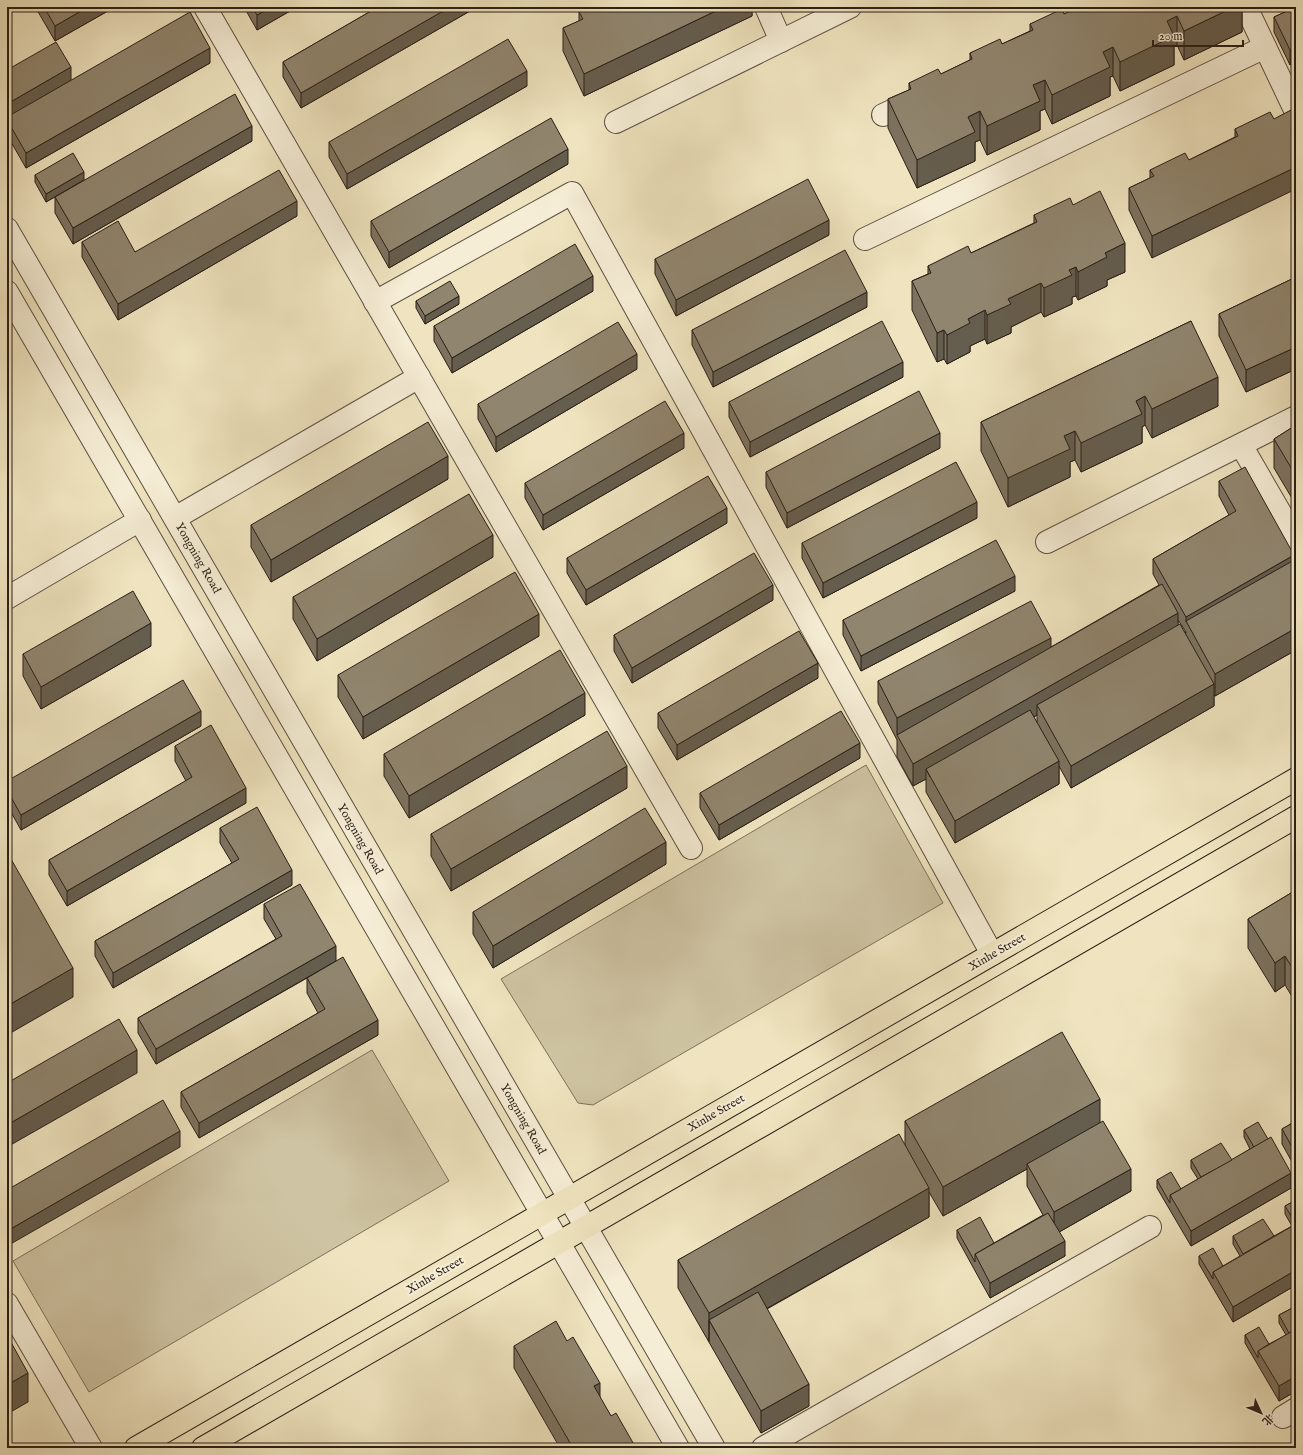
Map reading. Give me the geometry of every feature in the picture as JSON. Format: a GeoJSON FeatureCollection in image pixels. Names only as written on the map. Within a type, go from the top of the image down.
{"type":"FeatureCollection","features":[{"type":"Feature","properties":{"kind":"main road","name":"Xinhe Street"},"geometry":{"type":"LineString","coordinates":[[136,1448],[1296,779]]}},
{"type":"Feature","properties":{"kind":"main road"},"geometry":{"type":"LineString","coordinates":[[203,1448],[1296,817]]}},
{"type":"Feature","properties":{"kind":"street"},"geometry":{"type":"LineString","coordinates":[[205,7],[691,848]]}},
{"type":"Feature","properties":{"kind":"street"},"geometry":{"type":"LineString","coordinates":[[766,7],[781,41]]}},
{"type":"Feature","properties":{"kind":"street"},"geometry":{"type":"LineString","coordinates":[[616,122],[850,7]]}},
{"type":"Feature","properties":{"kind":"street"},"geometry":{"type":"LineString","coordinates":[[1246,7],[1296,112]]}},
{"type":"Feature","properties":{"kind":"street"},"geometry":{"type":"LineString","coordinates":[[865,239],[1265,47]]}},
{"type":"Feature","properties":{"kind":"street"},"geometry":{"type":"LineString","coordinates":[[883,115],[932,92]]}},
{"type":"Feature","properties":{"kind":"street"},"geometry":{"type":"LineString","coordinates":[[375,302],[572,193],[992,954]]}},
{"type":"Feature","properties":{"kind":"street","name":"Yongning Road"},"geometry":{"type":"LineString","coordinates":[[7,229],[714,1448]]}},
{"type":"Feature","properties":{"kind":"street"},"geometry":{"type":"LineString","coordinates":[[7,292],[678,1448]]}},
{"type":"Feature","properties":{"kind":"street"},"geometry":{"type":"LineString","coordinates":[[175,518],[419,377]]}},
{"type":"Feature","properties":{"kind":"street"},"geometry":{"type":"LineString","coordinates":[[1047,542],[1296,417]]}},
{"type":"Feature","properties":{"kind":"street"},"geometry":{"type":"LineString","coordinates":[[1242,445],[1296,540]]}},
{"type":"Feature","properties":{"kind":"street"},"geometry":{"type":"LineString","coordinates":[[7,598],[140,520]]}},
{"type":"Feature","properties":{"kind":"street"},"geometry":{"type":"LineString","coordinates":[[763,1448],[1150,1227]]}},
{"type":"Feature","properties":{"kind":"street"},"geometry":{"type":"LineString","coordinates":[[7,1304],[91,1448]]}},
{"type":"Feature","properties":{"kind":"shaded area"},"geometry":{"type":"Polygon","coordinates":[[[866,765],[943,903],[593,1105],[578,1103],[501,979],[866,765]]]}},
{"type":"Feature","properties":{"kind":"shaded area"},"geometry":{"type":"Polygon","coordinates":[[[372,1050],[449,1181],[89,1392],[13,1261],[372,1050]]]}},
{"type":"Feature","properties":{"kind":"building"},"geometry":{"type":"Polygon","coordinates":[[[44,7],[88,7],[55,26],[44,7]]]}},
{"type":"Feature","properties":{"kind":"building"},"geometry":{"type":"Polygon","coordinates":[[[252,7],[271,7],[257,15],[252,7]]]}},
{"type":"Feature","properties":{"kind":"building"},"geometry":{"type":"Polygon","coordinates":[[[378,7],[450,7],[301,93],[283,62],[378,7]]]}},
{"type":"Feature","properties":{"kind":"building"},"geometry":{"type":"Polygon","coordinates":[[[589,7],[724,7],[584,74],[563,28],[583,19],[579,12],[589,7]]]}},
{"type":"Feature","properties":{"kind":"building"},"geometry":{"type":"Polygon","coordinates":[[[1080,7],[1234,7],[1184,31],[1177,16],[1167,21],[1174,36],[1120,62],[1113,47],[1103,52],[1110,67],[1052,95],[1045,80],[1033,85],[1040,101],[987,126],[980,111],[968,117],[975,132],[917,160],[888,99],[911,89],[909,83],[938,69],[941,74],[972,59],[970,53],[1000,39],[1002,44],[1033,30],[1030,24],[1062,9],[1064,14],[1080,7]]]}},
{"type":"Feature","properties":{"kind":"building"},"geometry":{"type":"Polygon","coordinates":[[[1296,7],[1296,47],[1290,50],[1274,17],[1296,7]]]}},
{"type":"Feature","properties":{"kind":"building"},"geometry":{"type":"Polygon","coordinates":[[[190,12],[210,48],[26,153],[7,120],[7,117],[190,12]]]}},
{"type":"Feature","properties":{"kind":"building"},"geometry":{"type":"Polygon","coordinates":[[[508,39],[527,71],[347,174],[329,142],[508,39]]]}},
{"type":"Feature","properties":{"kind":"building"},"geometry":{"type":"Polygon","coordinates":[[[56,42],[71,67],[7,104],[7,70],[56,42]]]}},
{"type":"Feature","properties":{"kind":"building"},"geometry":{"type":"Polygon","coordinates":[[[235,94],[252,126],[73,228],[55,197],[235,94]]]}},
{"type":"Feature","properties":{"kind":"building"},"geometry":{"type":"Polygon","coordinates":[[[1291,110],[1296,120],[1296,167],[1152,236],[1129,188],[1154,176],[1150,170],[1185,153],[1189,160],[1238,136],[1235,129],[1270,112],[1274,119],[1291,110]]]}},
{"type":"Feature","properties":{"kind":"building"},"geometry":{"type":"Polygon","coordinates":[[[551,118],[568,149],[389,252],[371,221],[551,118]]]}},
{"type":"Feature","properties":{"kind":"building"},"geometry":{"type":"Polygon","coordinates":[[[73,153],[84,172],[46,194],[35,175],[73,153]]]}},
{"type":"Feature","properties":{"kind":"building"},"geometry":{"type":"Polygon","coordinates":[[[279,170],[297,201],[118,304],[82,242],[118,221],[135,252],[279,170]]]}},
{"type":"Feature","properties":{"kind":"building"},"geometry":{"type":"Polygon","coordinates":[[[808,179],[829,220],[676,300],[655,259],[808,179]]]}},
{"type":"Feature","properties":{"kind":"building"},"geometry":{"type":"Polygon","coordinates":[[[1100,191],[1125,243],[1105,253],[1107,257],[1078,272],[1076,267],[1069,270],[1072,275],[1044,288],[1041,283],[1008,299],[1011,304],[987,315],[985,310],[968,319],[970,323],[947,335],[944,330],[937,333],[912,281],[931,273],[928,266],[968,246],[971,253],[1037,222],[1034,215],[1070,198],[1073,205],[1100,191]]]}},
{"type":"Feature","properties":{"kind":"building"},"geometry":{"type":"Polygon","coordinates":[[[575,244],[593,276],[452,358],[434,326],[575,244]]]}},
{"type":"Feature","properties":{"kind":"building"},"geometry":{"type":"Polygon","coordinates":[[[845,250],[867,292],[713,372],[692,330],[845,250]]]}},
{"type":"Feature","properties":{"kind":"building"},"geometry":{"type":"Polygon","coordinates":[[[1296,277],[1296,347],[1246,370],[1219,314],[1296,277]]]}},
{"type":"Feature","properties":{"kind":"building"},"geometry":{"type":"Polygon","coordinates":[[[450,281],[459,296],[425,316],[416,301],[450,281]]]}},
{"type":"Feature","properties":{"kind":"building"},"geometry":{"type":"Polygon","coordinates":[[[882,321],[903,362],[750,442],[729,402],[882,321]]]}},
{"type":"Feature","properties":{"kind":"building"},"geometry":{"type":"Polygon","coordinates":[[[1191,321],[1218,377],[1152,409],[1145,396],[1136,401],[1142,414],[1081,443],[1075,431],[1064,436],[1070,449],[1008,478],[981,422],[1191,321]]]}},
{"type":"Feature","properties":{"kind":"building"},"geometry":{"type":"Polygon","coordinates":[[[618,322],[637,354],[496,437],[478,404],[618,322]]]}},
{"type":"Feature","properties":{"kind":"building"},"geometry":{"type":"Polygon","coordinates":[[[919,391],[940,433],[787,513],[766,472],[919,391]]]}},
{"type":"Feature","properties":{"kind":"building"},"geometry":{"type":"Polygon","coordinates":[[[665,401],[684,433],[543,515],[525,483],[665,401]]]}},
{"type":"Feature","properties":{"kind":"building"},"geometry":{"type":"Polygon","coordinates":[[[428,422],[448,456],[271,560],[251,525],[428,422]]]}},
{"type":"Feature","properties":{"kind":"building"},"geometry":{"type":"Polygon","coordinates":[[[1296,425],[1296,476],[1274,439],[1296,425]]]}},
{"type":"Feature","properties":{"kind":"building"},"geometry":{"type":"Polygon","coordinates":[[[956,462],[977,502],[823,583],[802,543],[956,462]]]}},
{"type":"Feature","properties":{"kind":"building"},"geometry":{"type":"Polygon","coordinates":[[[1245,467],[1294,555],[1186,617],[1153,559],[1236,511],[1219,481],[1245,467]]]}},
{"type":"Feature","properties":{"kind":"building"},"geometry":{"type":"Polygon","coordinates":[[[708,476],[727,508],[586,590],[567,558],[708,476]]]}},
{"type":"Feature","properties":{"kind":"building"},"geometry":{"type":"Polygon","coordinates":[[[469,494],[493,535],[317,639],[293,597],[469,494]]]}},
{"type":"Feature","properties":{"kind":"building"},"geometry":{"type":"Polygon","coordinates":[[[996,540],[1015,576],[861,656],[843,620],[996,540]]]}},
{"type":"Feature","properties":{"kind":"building"},"geometry":{"type":"Polygon","coordinates":[[[754,553],[773,585],[632,668],[614,635],[754,553]]]}},
{"type":"Feature","properties":{"kind":"building"},"geometry":{"type":"Polygon","coordinates":[[[1296,559],[1296,628],[1215,674],[1186,621],[1296,559]]]}},
{"type":"Feature","properties":{"kind":"building"},"geometry":{"type":"Polygon","coordinates":[[[515,572],[539,614],[363,717],[338,675],[515,572]]]}},
{"type":"Feature","properties":{"kind":"building"},"geometry":{"type":"Polygon","coordinates":[[[1162,584],[1178,613],[913,764],[897,735],[1162,584]]]}},
{"type":"Feature","properties":{"kind":"building"},"geometry":{"type":"Polygon","coordinates":[[[133,591],[151,623],[41,687],[23,654],[133,591]]]}},
{"type":"Feature","properties":{"kind":"building"},"geometry":{"type":"Polygon","coordinates":[[[1031,601],[1051,638],[897,718],[878,681],[1031,601]]]}},
{"type":"Feature","properties":{"kind":"building"},"geometry":{"type":"Polygon","coordinates":[[[1180,624],[1214,684],[1071,766],[1037,705],[1180,624]]]}},
{"type":"Feature","properties":{"kind":"building"},"geometry":{"type":"Polygon","coordinates":[[[799,631],[818,663],[677,745],[658,713],[799,631]]]}},
{"type":"Feature","properties":{"kind":"building"},"geometry":{"type":"Polygon","coordinates":[[[560,650],[585,693],[409,796],[384,754],[560,650]]]}},
{"type":"Feature","properties":{"kind":"building"},"geometry":{"type":"Polygon","coordinates":[[[183,680],[201,711],[21,815],[7,790],[7,781],[183,680]]]}},
{"type":"Feature","properties":{"kind":"building"},"geometry":{"type":"Polygon","coordinates":[[[1030,710],[1059,761],[955,821],[926,769],[1030,710]]]}},
{"type":"Feature","properties":{"kind":"building"},"geometry":{"type":"Polygon","coordinates":[[[841,711],[860,743],[719,825],[700,793],[841,711]]]}},
{"type":"Feature","properties":{"kind":"building"},"geometry":{"type":"Polygon","coordinates":[[[211,725],[246,788],[67,891],[49,860],[192,777],[175,746],[211,725]]]}},
{"type":"Feature","properties":{"kind":"building"},"geometry":{"type":"Polygon","coordinates":[[[607,731],[627,766],[451,869],[431,834],[607,731]]]}},
{"type":"Feature","properties":{"kind":"building"},"geometry":{"type":"Polygon","coordinates":[[[257,807],[292,870],[113,973],[95,941],[239,859],[220,828],[257,807]]]}},
{"type":"Feature","properties":{"kind":"building"},"geometry":{"type":"Polygon","coordinates":[[[645,808],[666,842],[493,946],[473,912],[645,808]]]}},
{"type":"Feature","properties":{"kind":"building"},"geometry":{"type":"Polygon","coordinates":[[[7,852],[73,968],[7,1006],[7,852]]]}},
{"type":"Feature","properties":{"kind":"building"},"geometry":{"type":"Polygon","coordinates":[[[300,884],[336,946],[156,1049],[138,1018],[282,936],[264,904],[300,884]]]}},
{"type":"Feature","properties":{"kind":"building"},"geometry":{"type":"Polygon","coordinates":[[[1296,890],[1296,974],[1285,956],[1275,963],[1248,919],[1296,890]]]}},
{"type":"Feature","properties":{"kind":"building"},"geometry":{"type":"Polygon","coordinates":[[[343,957],[378,1020],[199,1123],[181,1092],[325,1009],[307,978],[343,957]]]}},
{"type":"Feature","properties":{"kind":"building"},"geometry":{"type":"Polygon","coordinates":[[[119,1019],[137,1050],[7,1125],[7,1083],[119,1019]]]}},
{"type":"Feature","properties":{"kind":"building"},"geometry":{"type":"Polygon","coordinates":[[[1062,1032],[1100,1099],[943,1187],[905,1121],[1062,1032]]]}},
{"type":"Feature","properties":{"kind":"building"},"geometry":{"type":"Polygon","coordinates":[[[163,1100],[180,1131],[7,1231],[7,1190],[163,1100]]]}},
{"type":"Feature","properties":{"kind":"building"},"geometry":{"type":"Polygon","coordinates":[[[1103,1121],[1131,1169],[1054,1212],[1027,1164],[1103,1121]]]}},
{"type":"Feature","properties":{"kind":"building"},"geometry":{"type":"Polygon","coordinates":[[[1296,1121],[1296,1154],[1282,1129],[1296,1121]]]}},
{"type":"Feature","properties":{"kind":"building"},"geometry":{"type":"Polygon","coordinates":[[[1258,1122],[1268,1139],[1254,1147],[1244,1130],[1258,1122]]]}},
{"type":"Feature","properties":{"kind":"building"},"geometry":{"type":"Polygon","coordinates":[[[899,1134],[929,1188],[709,1313],[678,1260],[899,1134]]]}},
{"type":"Feature","properties":{"kind":"building"},"geometry":{"type":"Polygon","coordinates":[[[1271,1137],[1291,1173],[1191,1231],[1170,1195],[1271,1137]]]}},
{"type":"Feature","properties":{"kind":"building"},"geometry":{"type":"Polygon","coordinates":[[[1221,1143],[1232,1160],[1201,1177],[1191,1160],[1221,1143]]]}},
{"type":"Feature","properties":{"kind":"building"},"geometry":{"type":"Polygon","coordinates":[[[1171,1172],[1181,1189],[1170,1195],[1170,1203],[1157,1180],[1171,1172]]]}},
{"type":"Feature","properties":{"kind":"building"},"geometry":{"type":"Polygon","coordinates":[[[1296,1200],[1296,1224],[1285,1206],[1296,1200]]]}},
{"type":"Feature","properties":{"kind":"building"},"geometry":{"type":"Polygon","coordinates":[[[1048,1213],[1065,1241],[990,1283],[975,1254],[1048,1213]]]}},
{"type":"Feature","properties":{"kind":"building"},"geometry":{"type":"Polygon","coordinates":[[[980,1217],[994,1243],[975,1254],[975,1262],[957,1230],[980,1217]]]}},
{"type":"Feature","properties":{"kind":"building"},"geometry":{"type":"Polygon","coordinates":[[[1263,1219],[1274,1236],[1243,1254],[1233,1236],[1263,1219]]]}},
{"type":"Feature","properties":{"kind":"building"},"geometry":{"type":"Polygon","coordinates":[[[1296,1224],[1296,1270],[1233,1307],[1213,1272],[1296,1224]]]}},
{"type":"Feature","properties":{"kind":"building"},"geometry":{"type":"Polygon","coordinates":[[[1213,1248],[1223,1266],[1213,1272],[1213,1279],[1199,1256],[1213,1248]]]}},
{"type":"Feature","properties":{"kind":"building"},"geometry":{"type":"Polygon","coordinates":[[[758,1292],[809,1384],[761,1411],[709,1320],[758,1292]]]}},
{"type":"Feature","properties":{"kind":"building"},"geometry":{"type":"Polygon","coordinates":[[[1296,1306],[1296,1329],[1289,1333],[1279,1315],[1296,1306]]]}},
{"type":"Feature","properties":{"kind":"building"},"geometry":{"type":"Polygon","coordinates":[[[556,1321],[567,1341],[573,1337],[600,1383],[594,1386],[611,1416],[616,1413],[636,1448],[573,1448],[514,1346],[556,1321]]]}},
{"type":"Feature","properties":{"kind":"building"},"geometry":{"type":"Polygon","coordinates":[[[1259,1327],[1269,1344],[1258,1351],[1258,1358],[1245,1335],[1259,1327]]]}},
{"type":"Feature","properties":{"kind":"building"},"geometry":{"type":"Polygon","coordinates":[[[1296,1329],[1296,1376],[1279,1386],[1258,1351],[1296,1329]]]}},
{"type":"Feature","properties":{"kind":"building"},"geometry":{"type":"Polygon","coordinates":[[[7,1335],[28,1373],[7,1385],[7,1335]]]}}]}
